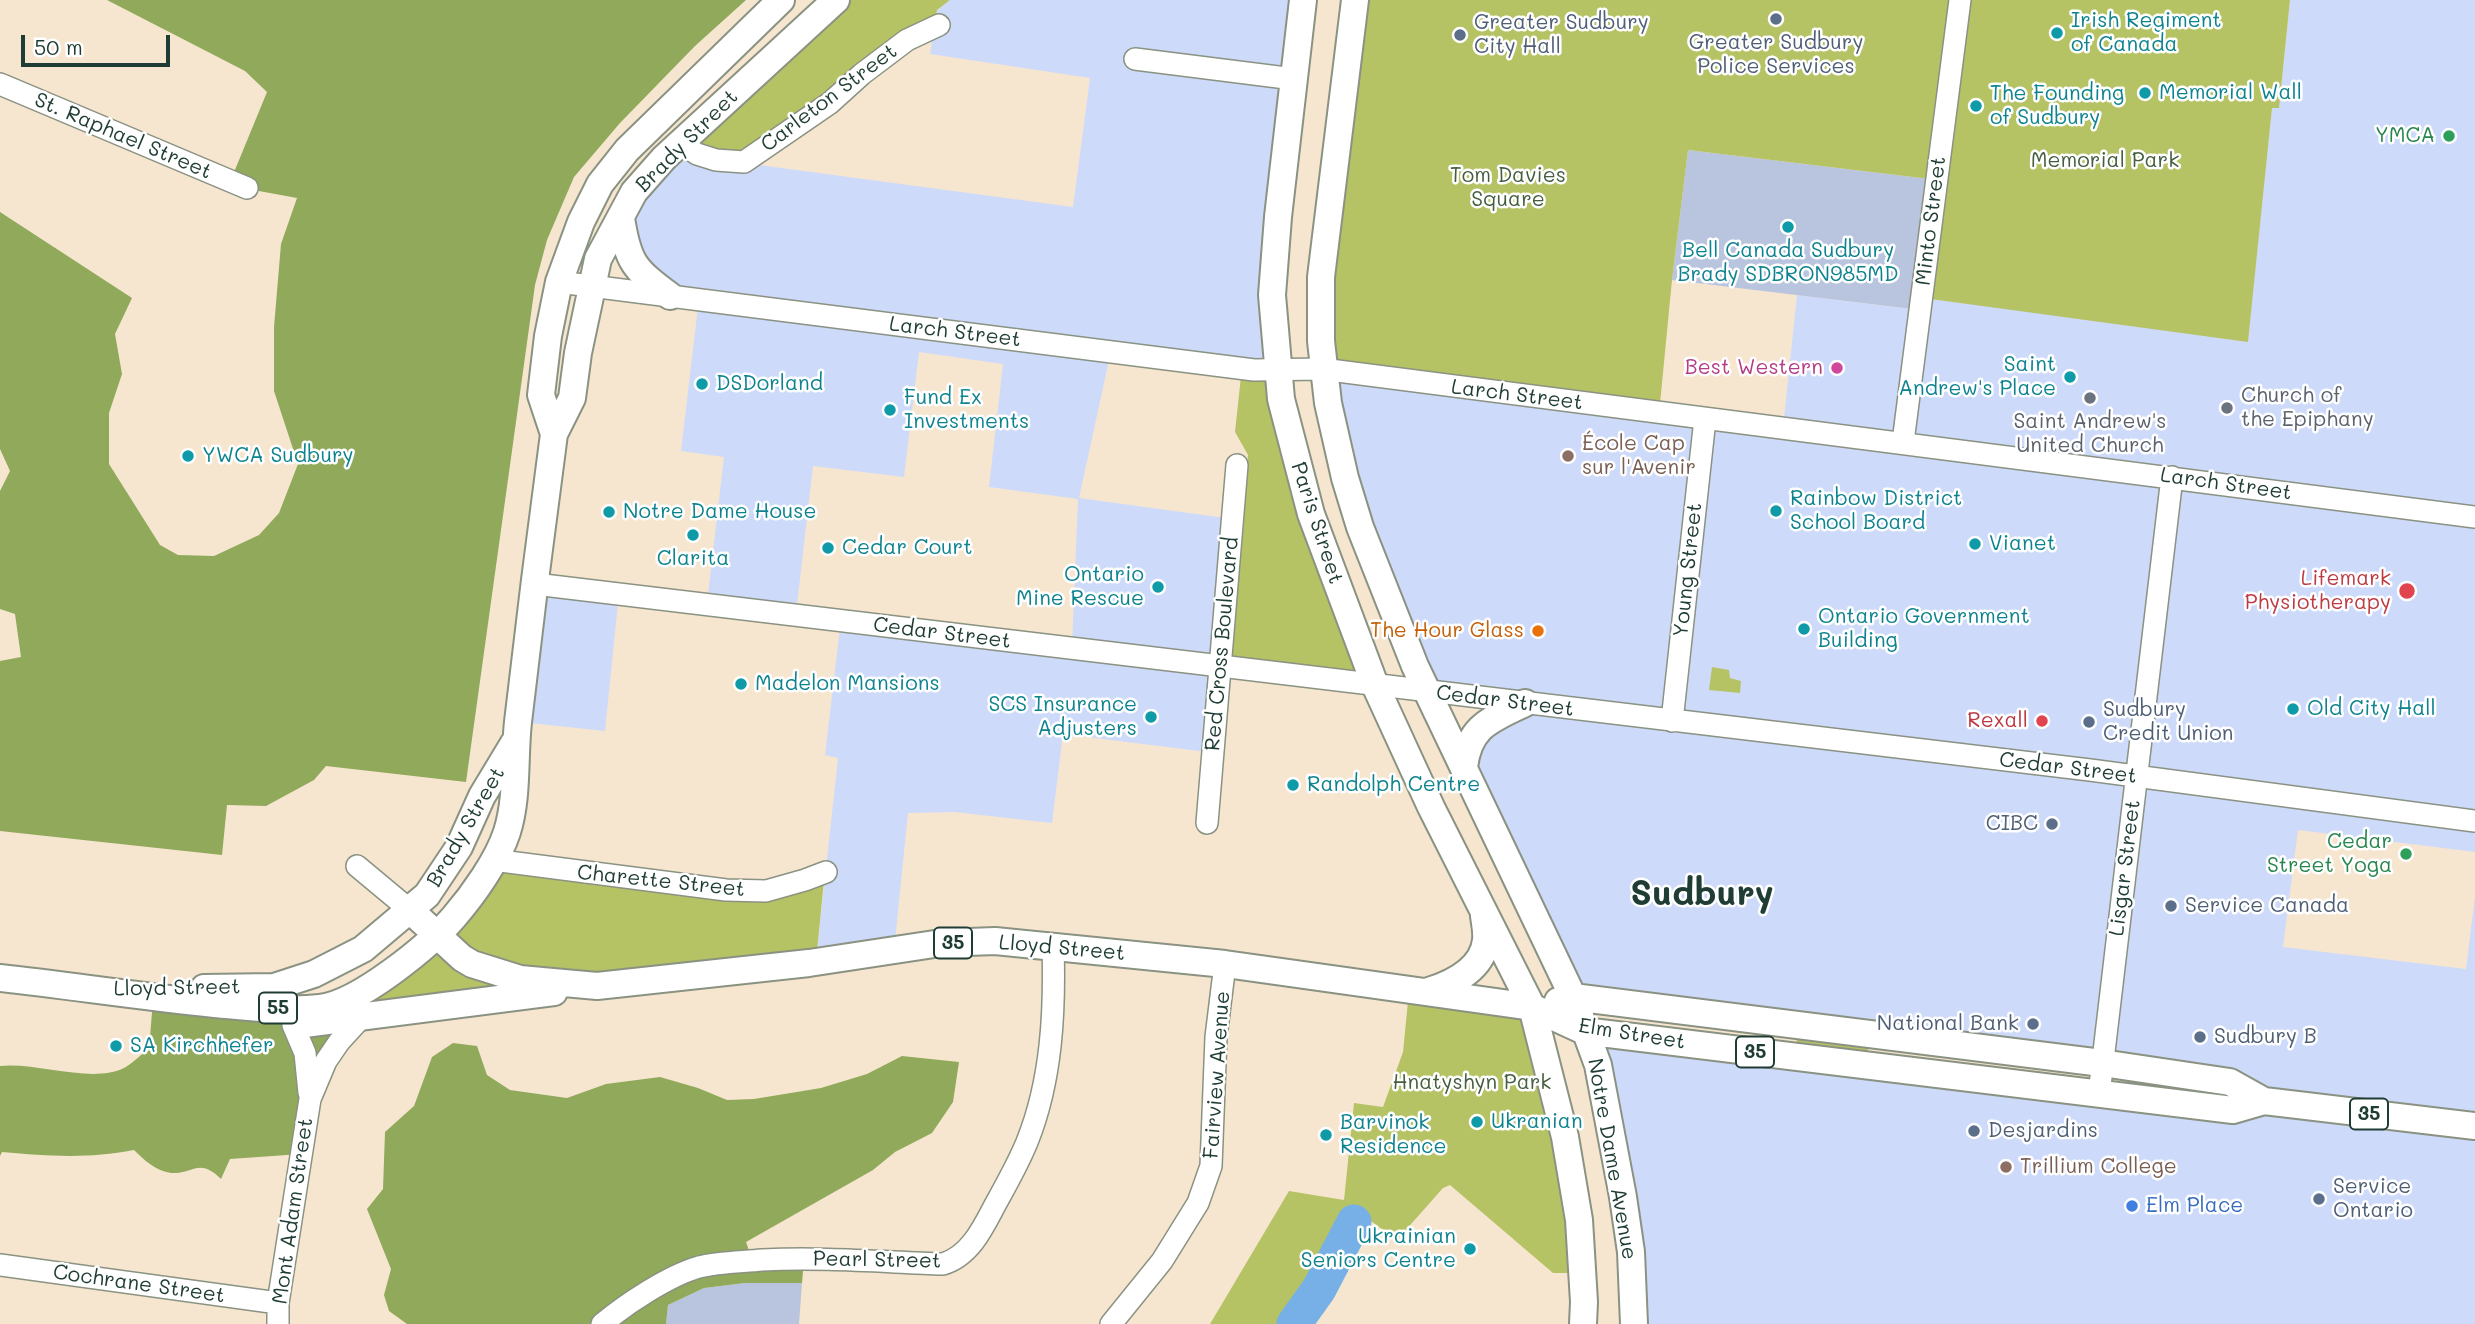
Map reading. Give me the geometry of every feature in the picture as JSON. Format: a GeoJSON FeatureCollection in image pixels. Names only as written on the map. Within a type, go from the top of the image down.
{"type":"FeatureCollection","features":[{"type":"Feature","properties":{"kind":"main road","name":"Brady Street"},"geometry":{"type":"LineString","coordinates":[[554,434],[541,395],[548,335],[559,282],[581,222],[600,184],[626,150],[781,0]]}},
{"type":"Feature","properties":{"kind":"main road","name":"Brady Street"},"geometry":{"type":"LineString","coordinates":[[437,934],[476,888],[493,860],[506,834],[513,806],[516,740],[554,434],[572,398],[598,259],[634,192],[680,144],[836,0]]}},
{"type":"Feature","properties":{"kind":"main road","name":"Paris Street"},"geometry":{"type":"LineString","coordinates":[[1303,0],[1278,217],[1272,295],[1281,399],[1311,514],[1375,685],[1431,807],[1532,1007]]}},
{"type":"Feature","properties":{"kind":"main road","name":"Paris Street"},"geometry":{"type":"LineString","coordinates":[[1355,0],[1321,277],[1322,369],[1345,478],[1360,527],[1428,692],[1573,997]]}},
{"type":"Feature","properties":{"kind":"main road"},"geometry":{"type":"LineString","coordinates":[[621,218],[625,244],[631,260],[642,274],[670,296]]}},
{"type":"Feature","properties":{"kind":"main road"},"geometry":{"type":"LineString","coordinates":[[1464,767],[1468,743],[1477,731],[1525,703]]}},
{"type":"Feature","properties":{"kind":"main road","name":"Brady Street"},"geometry":{"type":"LineString","coordinates":[[411,911],[427,895],[459,847],[482,796],[516,740]]}},
{"type":"Feature","properties":{"kind":"main road","name":"Lloyd Street"},"geometry":{"type":"LineString","coordinates":[[97,990],[274,987],[314,974],[363,949],[411,911],[472,964],[520,979],[597,986],[809,963],[941,943],[995,941],[1225,964],[1532,1007]]}},
{"type":"Feature","properties":{"kind":"main road"},"geometry":{"type":"LineString","coordinates":[[1427,992],[1453,984],[1480,957],[1486,940],[1484,911]]}},
{"type":"Feature","properties":{"kind":"main road","name":"Lloyd Street"},"geometry":{"type":"LineString","coordinates":[[0,978],[251,1007],[323,1008],[359,993],[393,970],[437,934]]}},
{"type":"Feature","properties":{"kind":"main road"},"geometry":{"type":"LineString","coordinates":[[0,990],[51,1001],[293,1025],[597,986]]}},
{"type":"Feature","properties":{"kind":"main road","name":"Elm Street"},"geometry":{"type":"LineString","coordinates":[[1532,1007],[1573,997],[2102,1063],[2230,1082],[2264,1101],[2475,1126]]}},
{"type":"Feature","properties":{"kind":"main road","name":"Notre Dame Avenue"},"geometry":{"type":"LineString","coordinates":[[1573,997],[1598,1065],[1623,1197],[1631,1252],[1634,1324]]}},
{"type":"Feature","properties":{"kind":"main road","name":"Elm Street"},"geometry":{"type":"LineString","coordinates":[[1532,1007],[1584,1031],[2233,1110],[2264,1101]]}},
{"type":"Feature","properties":{"kind":"main road","name":"Notre Dame Avenue"},"geometry":{"type":"LineString","coordinates":[[1532,1007],[1565,1137],[1579,1220],[1583,1324]]}},
{"type":"Feature","properties":{"kind":"street","name":"Minto Street"},"geometry":{"type":"LineString","coordinates":[[1903,442],[1960,0]]}},
{"type":"Feature","properties":{"kind":"street","name":"Carleton Street"},"geometry":{"type":"LineString","coordinates":[[680,144],[716,160],[744,162],[830,103],[862,74],[907,40],[939,25]]}},
{"type":"Feature","properties":{"kind":"street"},"geometry":{"type":"LineString","coordinates":[[1135,60],[1294,79]]}},
{"type":"Feature","properties":{"kind":"street","name":"St. Raphael Street"},"geometry":{"type":"LineString","coordinates":[[0,84],[247,188]]}},
{"type":"Feature","properties":{"kind":"street","name":"Larch Street"},"geometry":{"type":"LineString","coordinates":[[559,282],[1254,370],[1322,369],[2475,517]]}},
{"type":"Feature","properties":{"kind":"street","name":"Young Street"},"geometry":{"type":"LineString","coordinates":[[1672,721],[1704,419]]}},
{"type":"Feature","properties":{"kind":"street","name":"Red Cross Boulevard"},"geometry":{"type":"LineString","coordinates":[[1207,823],[1237,465]]}},
{"type":"Feature","properties":{"kind":"street","name":"Lisgar Street"},"geometry":{"type":"LineString","coordinates":[[2099,1094],[2172,477]]}},
{"type":"Feature","properties":{"kind":"street","name":"Cedar Street"},"geometry":{"type":"LineString","coordinates":[[535,584],[2135,777],[2475,821]]}},
{"type":"Feature","properties":{"kind":"street","name":"Charette Street"},"geometry":{"type":"LineString","coordinates":[[493,860],[726,890],[766,891],[826,872]]}},
{"type":"Feature","properties":{"kind":"street"},"geometry":{"type":"LineString","coordinates":[[357,866],[411,911]]}},
{"type":"Feature","properties":{"kind":"street","name":"Pearl Street"},"geometry":{"type":"LineString","coordinates":[[602,1324],[652,1289],[697,1268],[752,1261],[811,1258],[943,1264],[956,1260],[985,1226],[1028,1141],[1049,1057],[1053,1015],[1053,945]]}},
{"type":"Feature","properties":{"kind":"street","name":"Fairview Avenue"},"geometry":{"type":"LineString","coordinates":[[1111,1324],[1162,1261],[1198,1203],[1211,1166],[1216,1037],[1225,964]]}},
{"type":"Feature","properties":{"kind":"street","name":"Mont Adam Street"},"geometry":{"type":"LineString","coordinates":[[278,1314],[310,1099],[326,1061],[361,1018]]}},
{"type":"Feature","properties":{"kind":"street","name":"Mont Adam Street"},"geometry":{"type":"LineString","coordinates":[[293,1025],[305,1053],[310,1099]]}},
{"type":"Feature","properties":{"kind":"street","name":"Cochrane Street"},"geometry":{"type":"LineString","coordinates":[[0,1265],[278,1314]]}},
{"type":"Feature","properties":{"kind":"shaded area"},"geometry":{"type":"Polygon","coordinates":[[[950,0],[1301,0],[1277,368],[1111,351],[1079,498],[1240,520],[1215,753],[1063,734],[1052,823],[954,812],[908,813],[895,941],[817,951],[838,758],[825,755],[841,619],[1072,647],[1078,499],[989,487],[1003,364],[919,352],[904,477],[813,466],[796,614],[707,603],[724,457],[681,451],[699,298],[671,294],[627,244],[636,192],[679,145],[744,163],[1073,207],[1090,78],[930,54],[937,10],[950,0]]]}},
{"type":"Feature","properties":{"kind":"shaded area"},"geometry":{"type":"Polygon","coordinates":[[[2290,0],[2475,0],[2475,852],[2298,830],[2283,947],[2466,969],[2475,896],[2475,1324],[1639,1324],[1591,1035],[2263,1100],[1574,996],[1465,767],[1469,744],[1524,706],[1430,694],[1361,527],[1324,371],[1783,428],[1797,295],[1920,310],[1923,298],[2248,339],[2272,107],[2279,107],[2290,0]]]}},
{"type":"Feature","properties":{"kind":"shaded area","name":"Bell Canada Sudbury Brady SDBRON985MD"},"geometry":{"type":"Polygon","coordinates":[[[1688,150],[1938,180],[1921,310],[1672,280],[1688,150]]]}},
{"type":"Feature","properties":{"kind":"shaded area"},"geometry":{"type":"Polygon","coordinates":[[[536,583],[619,593],[605,731],[520,722],[536,583]]]}},
{"type":"Feature","properties":{"kind":"shaded area"},"geometry":{"type":"Polygon","coordinates":[[[745,1283],[802,1283],[799,1324],[666,1324],[668,1305],[704,1288],[745,1283]]]}},
{"type":"Feature","properties":{"kind":"green space"},"geometry":{"type":"Polygon","coordinates":[[[107,0],[746,0],[695,46],[620,123],[574,177],[547,240],[535,285],[466,782],[326,766],[314,780],[266,806],[227,805],[222,855],[0,831],[0,661],[21,657],[15,614],[0,609],[0,491],[10,471],[0,449],[0,212],[132,298],[115,334],[122,374],[109,413],[109,464],[160,545],[178,555],[214,556],[259,535],[279,513],[298,464],[274,391],[274,327],[281,244],[297,198],[248,189],[230,182],[267,92],[245,71],[107,0]]]}},
{"type":"Feature","properties":{"kind":"green space"},"geometry":{"type":"Polygon","coordinates":[[[838,0],[950,0],[937,10],[934,29],[744,163],[679,145],[838,0]]]}},
{"type":"Feature","properties":{"kind":"green space","name":"Tom Davies Square"},"geometry":{"type":"Polygon","coordinates":[[[1356,0],[2290,0],[2279,108],[2272,108],[2248,342],[1923,298],[1938,180],[1688,150],[1659,414],[1324,371],[1356,0]]]}},
{"type":"Feature","properties":{"kind":"green space"},"geometry":{"type":"Polygon","coordinates":[[[1242,367],[1277,368],[1373,684],[1222,666],[1248,455],[1235,432],[1242,367]]]}},
{"type":"Feature","properties":{"kind":"green space"},"geometry":{"type":"Polygon","coordinates":[[[1712,667],[1729,670],[1730,678],[1741,681],[1740,693],[1709,690],[1712,667]]]}},
{"type":"Feature","properties":{"kind":"green space"},"geometry":{"type":"Polygon","coordinates":[[[495,860],[726,889],[825,871],[817,951],[312,1021],[322,1002],[395,971],[495,860]]]}},
{"type":"Feature","properties":{"kind":"green space"},"geometry":{"type":"Polygon","coordinates":[[[154,988],[366,1012],[342,1040],[301,1154],[230,1159],[221,1179],[202,1168],[179,1173],[160,1170],[134,1150],[84,1156],[2,1152],[0,1156],[0,1066],[94,1074],[122,1069],[149,1049],[154,988]]]}},
{"type":"Feature","properties":{"kind":"green space","name":"Hnatyshyn Park"},"geometry":{"type":"Polygon","coordinates":[[[1409,991],[1531,1008],[1581,1273],[1553,1273],[1450,1185],[1443,1188],[1397,1240],[1364,1216],[1353,1248],[1309,1324],[1210,1324],[1289,1191],[1344,1200],[1354,1103],[1383,1107],[1403,1052],[1409,991]]]}},
{"type":"Feature","properties":{"kind":"green space"},"geometry":{"type":"Polygon","coordinates":[[[1797,1036],[1865,1045],[1868,1053],[1796,1046],[1797,1036]]]}},
{"type":"Feature","properties":{"kind":"green space"},"geometry":{"type":"Polygon","coordinates":[[[453,1043],[477,1046],[487,1075],[510,1090],[567,1098],[606,1084],[660,1077],[727,1100],[754,1099],[821,1088],[867,1074],[902,1056],[959,1062],[953,1102],[932,1133],[895,1152],[873,1170],[746,1242],[753,1262],[804,1260],[802,1283],[745,1283],[704,1288],[668,1305],[666,1324],[407,1324],[389,1311],[384,1295],[391,1269],[367,1209],[383,1189],[385,1132],[414,1106],[432,1057],[453,1043]]]}},
{"type":"Feature","properties":{"kind":"waterway"},"geometry":{"type":"LineString","coordinates":[[1294,1324],[1319,1289],[1354,1222]]}},
{"type":"Feature","properties":{"kind":"place","name":"Greater Sudbury Police Services"},"geometry":{"type":"Point","coordinates":[1776,19]}},
{"type":"Feature","properties":{"kind":"place","name":"Irish Regiment of Canada"},"geometry":{"type":"Point","coordinates":[2057,33]}},
{"type":"Feature","properties":{"kind":"place","name":"Greater Sudbury City Hall"},"geometry":{"type":"Point","coordinates":[1460,35]}},
{"type":"Feature","properties":{"kind":"place","name":"Memorial Wall"},"geometry":{"type":"Point","coordinates":[2145,93]}},
{"type":"Feature","properties":{"kind":"place","name":"The Founding of Sudbury"},"geometry":{"type":"Point","coordinates":[1976,106]}},
{"type":"Feature","properties":{"kind":"place","name":"YMCA"},"geometry":{"type":"Point","coordinates":[2449,136]}},
{"type":"Feature","properties":{"kind":"place","name":"Bell Canada Sudbury Brady SDBRON985MD"},"geometry":{"type":"Point","coordinates":[1788,227]}},
{"type":"Feature","properties":{"kind":"place","name":"Best Western"},"geometry":{"type":"Point","coordinates":[1837,368]}},
{"type":"Feature","properties":{"kind":"place","name":"Saint Andrew's Place"},"geometry":{"type":"Point","coordinates":[2070,377]}},
{"type":"Feature","properties":{"kind":"place","name":"DSDorland"},"geometry":{"type":"Point","coordinates":[702,384]}},
{"type":"Feature","properties":{"kind":"place","name":"Saint Andrew's United Church"},"geometry":{"type":"Point","coordinates":[2090,398]}},
{"type":"Feature","properties":{"kind":"place","name":"Church of the Epiphany"},"geometry":{"type":"Point","coordinates":[2227,408]}},
{"type":"Feature","properties":{"kind":"place","name":"Fund Ex Investments"},"geometry":{"type":"Point","coordinates":[890,410]}},
{"type":"Feature","properties":{"kind":"place","name":"YWCA Sudbury"},"geometry":{"type":"Point","coordinates":[188,456]}},
{"type":"Feature","properties":{"kind":"place","name":"École Cap sur l'Avenir"},"geometry":{"type":"Point","coordinates":[1568,456]}},
{"type":"Feature","properties":{"kind":"place","name":"Rainbow District School Board"},"geometry":{"type":"Point","coordinates":[1776,511]}},
{"type":"Feature","properties":{"kind":"place","name":"Notre Dame House"},"geometry":{"type":"Point","coordinates":[609,512]}},
{"type":"Feature","properties":{"kind":"place","name":"Clarita"},"geometry":{"type":"Point","coordinates":[693,535]}},
{"type":"Feature","properties":{"kind":"place","name":"Vianet"},"geometry":{"type":"Point","coordinates":[1975,544]}},
{"type":"Feature","properties":{"kind":"place","name":"Cedar Court"},"geometry":{"type":"Point","coordinates":[828,548]}},
{"type":"Feature","properties":{"kind":"place","name":"Ontario Mine Rescue"},"geometry":{"type":"Point","coordinates":[1158,587]}},
{"type":"Feature","properties":{"kind":"place","name":"Lifemark Physiotherapy"},"geometry":{"type":"Point","coordinates":[2407,591]}},
{"type":"Feature","properties":{"kind":"place","name":"Ontario Government Building"},"geometry":{"type":"Point","coordinates":[1804,629]}},
{"type":"Feature","properties":{"kind":"place","name":"The Hour Glass"},"geometry":{"type":"Point","coordinates":[1538,631]}},
{"type":"Feature","properties":{"kind":"place","name":"Madelon Mansions"},"geometry":{"type":"Point","coordinates":[741,684]}},
{"type":"Feature","properties":{"kind":"place","name":"Old City Hall"},"geometry":{"type":"Point","coordinates":[2293,709]}},
{"type":"Feature","properties":{"kind":"place","name":"SCS Insurance Adjusters"},"geometry":{"type":"Point","coordinates":[1151,717]}},
{"type":"Feature","properties":{"kind":"place","name":"Rexall"},"geometry":{"type":"Point","coordinates":[2042,721]}},
{"type":"Feature","properties":{"kind":"place","name":"Sudbury Credit Union"},"geometry":{"type":"Point","coordinates":[2089,722]}},
{"type":"Feature","properties":{"kind":"place","name":"Randolph Centre"},"geometry":{"type":"Point","coordinates":[1293,785]}},
{"type":"Feature","properties":{"kind":"place","name":"CIBC"},"geometry":{"type":"Point","coordinates":[2052,824]}},
{"type":"Feature","properties":{"kind":"place","name":"Cedar Street Yoga"},"geometry":{"type":"Point","coordinates":[2406,854]}},
{"type":"Feature","properties":{"kind":"place","name":"Service Canada"},"geometry":{"type":"Point","coordinates":[2171,906]}},
{"type":"Feature","properties":{"kind":"place","name":"National Bank"},"geometry":{"type":"Point","coordinates":[2033,1024]}},
{"type":"Feature","properties":{"kind":"place","name":"Sudbury B"},"geometry":{"type":"Point","coordinates":[2200,1037]}},
{"type":"Feature","properties":{"kind":"place","name":"SA Kirchhefer"},"geometry":{"type":"Point","coordinates":[116,1046]}},
{"type":"Feature","properties":{"kind":"place","name":"Ukranian"},"geometry":{"type":"Point","coordinates":[1477,1122]}},
{"type":"Feature","properties":{"kind":"place","name":"Desjardins"},"geometry":{"type":"Point","coordinates":[1974,1131]}},
{"type":"Feature","properties":{"kind":"place","name":"Barvinok Residence"},"geometry":{"type":"Point","coordinates":[1326,1135]}},
{"type":"Feature","properties":{"kind":"place","name":"Trillium College"},"geometry":{"type":"Point","coordinates":[2006,1167]}},
{"type":"Feature","properties":{"kind":"place","name":"Service Ontario"},"geometry":{"type":"Point","coordinates":[2319,1199]}},
{"type":"Feature","properties":{"kind":"place","name":"Elm Place"},"geometry":{"type":"Point","coordinates":[2132,1206]}},
{"type":"Feature","properties":{"kind":"place","name":"Ukrainian Seniors Centre"},"geometry":{"type":"Point","coordinates":[1470,1249]}},
{"type":"Feature","properties":{"kind":"district","name":"Sudbury"},"geometry":{"type":"Point","coordinates":[1702,894]}},
{"type":"Feature","properties":{"kind":"park label","name":"Memorial Park"},"geometry":{"type":"Point","coordinates":[2105,161]}}]}
